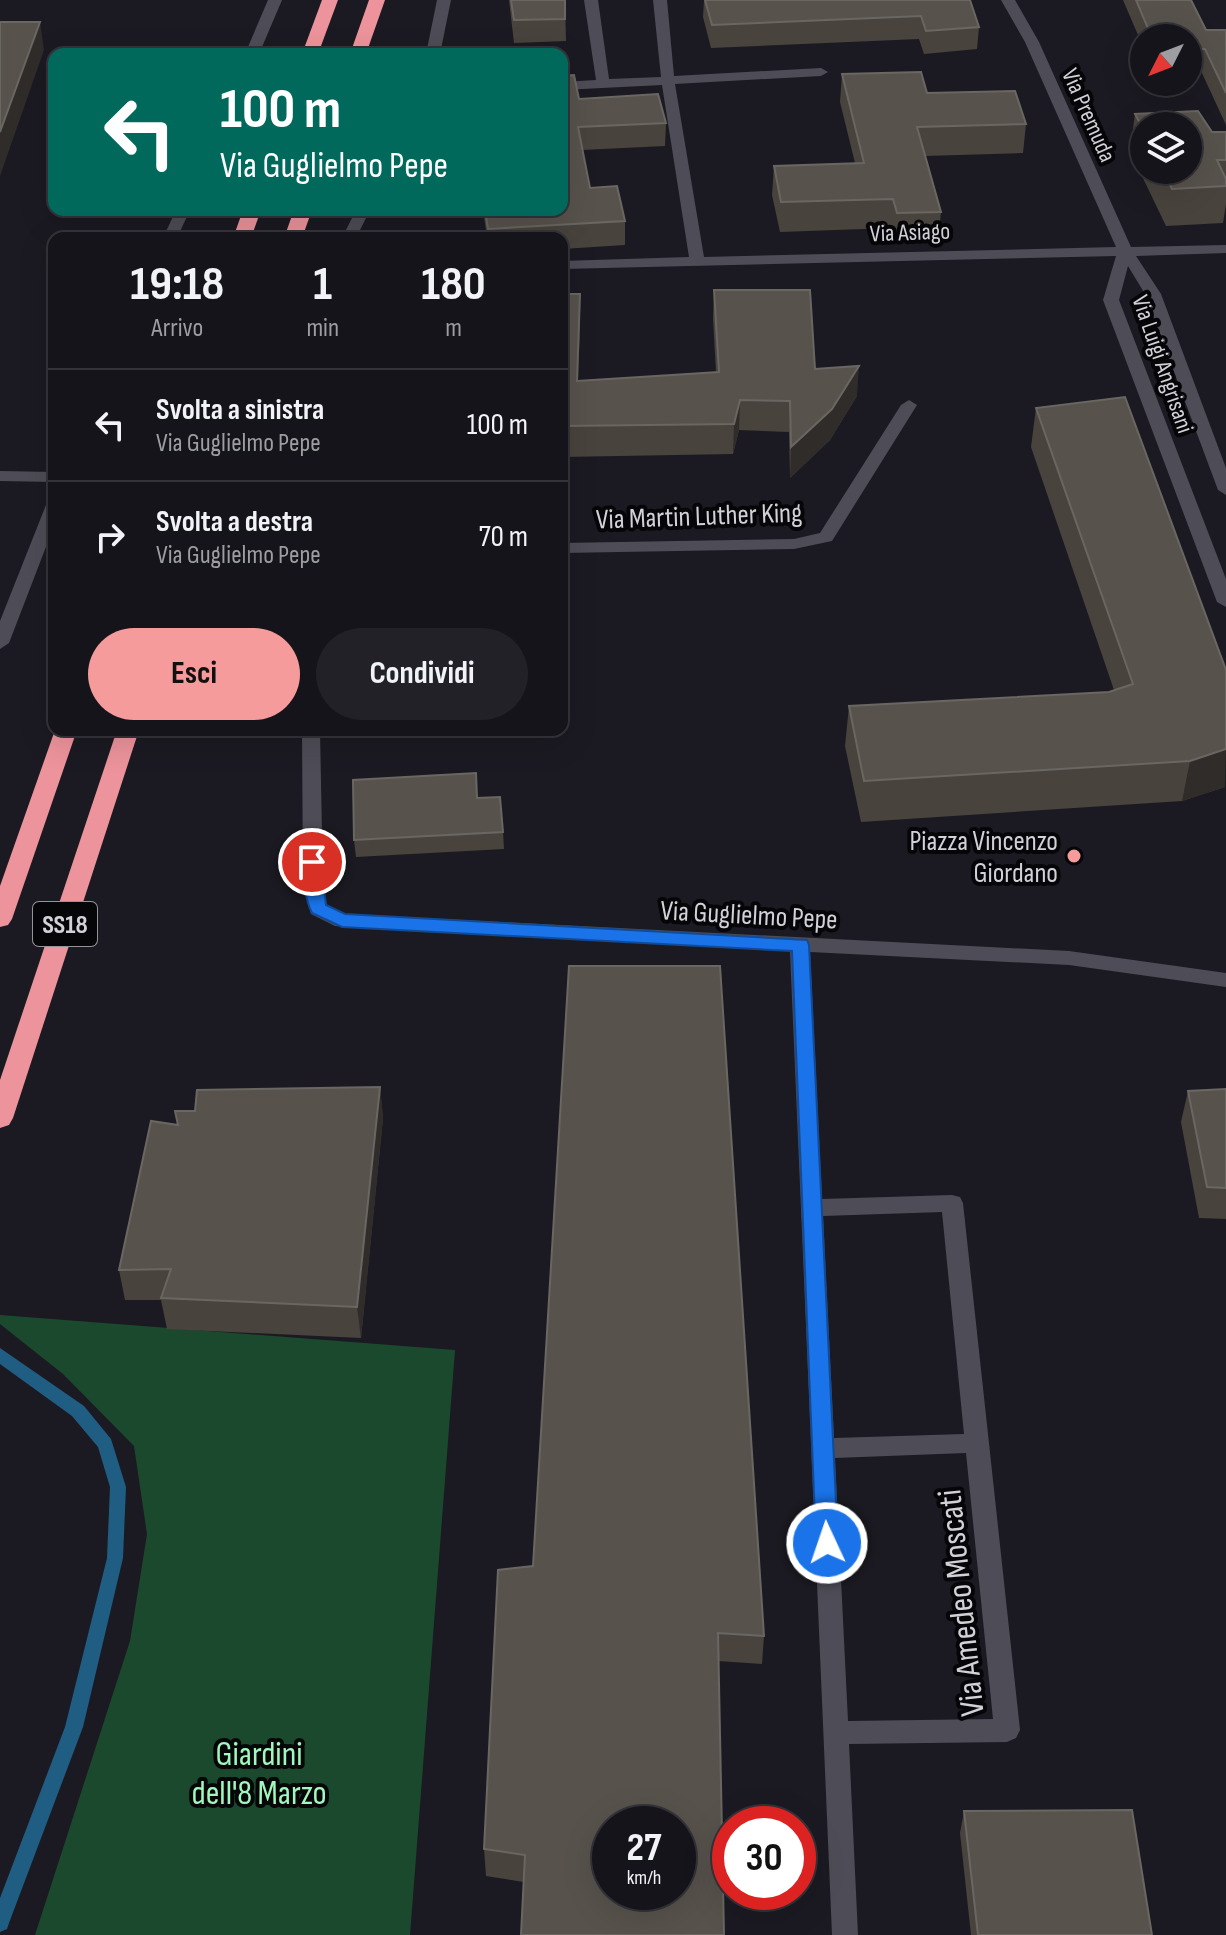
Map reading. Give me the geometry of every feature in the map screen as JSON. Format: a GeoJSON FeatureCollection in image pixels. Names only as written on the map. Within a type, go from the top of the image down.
{"type":"FeatureCollection","features":[{"type":"Feature","properties":{"kind":"highway"},"geometry":{"type":"LineString","coordinates":[[312,48],[330,0]]}},
{"type":"Feature","properties":{"kind":"highway"},"geometry":{"type":"LineString","coordinates":[[360,48],[377,0]]}},
{"type":"Feature","properties":{"kind":"highway","name":"SS18"},"geometry":{"type":"LineString","coordinates":[[0,919],[64,736]]}},
{"type":"Feature","properties":{"kind":"highway","name":"SS18"},"geometry":{"type":"LineString","coordinates":[[0,1118],[126,736]]}},
{"type":"Feature","properties":{"kind":"street"},"geometry":{"type":"LineString","coordinates":[[255,48],[275,0]]}},
{"type":"Feature","properties":{"kind":"street"},"geometry":{"type":"LineString","coordinates":[[434,48],[444,0]]}},
{"type":"Feature","properties":{"kind":"street"},"geometry":{"type":"LineString","coordinates":[[591,0],[603,84]]}},
{"type":"Feature","properties":{"kind":"street"},"geometry":{"type":"LineString","coordinates":[[660,0],[668,80],[697,262]]}},
{"type":"Feature","properties":{"kind":"street","name":"Via Premuda"},"geometry":{"type":"LineString","coordinates":[[1008,0],[1032,42],[1125,250]]}},
{"type":"Feature","properties":{"kind":"street"},"geometry":{"type":"LineString","coordinates":[[568,86],[821,72]]}},
{"type":"Feature","properties":{"kind":"street","name":"Via Asiago"},"geometry":{"type":"LineString","coordinates":[[568,265],[1226,249]]}},
{"type":"Feature","properties":{"kind":"street","name":"Via Luigi Angrisani"},"geometry":{"type":"LineString","coordinates":[[1125,250],[1153,294],[1226,490]]}},
{"type":"Feature","properties":{"kind":"street","name":"Via Luigi Angrisani"},"geometry":{"type":"LineString","coordinates":[[1125,250],[1111,300],[1226,602]]}},
{"type":"Feature","properties":{"kind":"street","name":"Via Martin Luther King"},"geometry":{"type":"LineString","coordinates":[[568,548],[794,544],[826,537],[909,405]]}},
{"type":"Feature","properties":{"kind":"street"},"geometry":{"type":"LineString","coordinates":[[0,476],[48,477]]}},
{"type":"Feature","properties":{"kind":"street"},"geometry":{"type":"LineString","coordinates":[[0,643],[48,520]]}},
{"type":"Feature","properties":{"kind":"street","name":"Via Guglielmo Pepe"},"geometry":{"type":"LineString","coordinates":[[311,736],[313,886],[318,909],[342,921],[1069,958],[1226,980]]}},
{"type":"Feature","properties":{"kind":"street"},"geometry":{"type":"LineString","coordinates":[[800,945],[845,1935]]}},
{"type":"Feature","properties":{"kind":"street","name":"Via Amedeo Moscati"},"geometry":{"type":"LineString","coordinates":[[812,1208],[952,1203],[1007,1730],[836,1733]]}},
{"type":"Feature","properties":{"kind":"street"},"geometry":{"type":"LineString","coordinates":[[823,1448],[977,1443]]}},
{"type":"Feature","properties":{"kind":"green space","name":"Giardini dell'8 Marzo"},"geometry":{"type":"Polygon","coordinates":[[[0,1315],[455,1350],[410,1935],[35,1935],[130,1641],[147,1534],[134,1446],[63,1374],[0,1324],[0,1315]]]}},
{"type":"Feature","properties":{"kind":"building"},"geometry":{"type":"Polygon","coordinates":[[[511,0],[565,0],[565,19],[514,20],[511,0]]]}},
{"type":"Feature","properties":{"kind":"building"},"geometry":{"type":"Polygon","coordinates":[[[705,0],[970,0],[979,27],[926,31],[921,16],[712,25],[705,0]]]}},
{"type":"Feature","properties":{"kind":"building"},"geometry":{"type":"Polygon","coordinates":[[[1136,0],[1191,0],[1206,30],[1226,30],[1226,93],[1205,49],[1202,49],[1202,24],[1146,24],[1136,0]]]}},
{"type":"Feature","properties":{"kind":"building"},"geometry":{"type":"Polygon","coordinates":[[[0,22],[40,22],[0,132],[0,22]]]}},
{"type":"Feature","properties":{"kind":"building"},"geometry":{"type":"Polygon","coordinates":[[[921,72],[927,93],[1015,91],[1026,124],[917,127],[941,212],[897,213],[893,199],[781,202],[774,166],[864,163],[842,74],[921,72]]]}},
{"type":"Feature","properties":{"kind":"building"},"geometry":{"type":"Polygon","coordinates":[[[574,75],[579,99],[658,94],[666,123],[578,127],[590,188],[617,186],[625,221],[488,229],[486,216],[568,216],[568,76],[574,75]]]}},
{"type":"Feature","properties":{"kind":"building"},"geometry":{"type":"Polygon","coordinates":[[[1202,117],[1212,132],[1226,132],[1226,160],[1217,160],[1226,186],[1172,189],[1170,184],[1202,184],[1202,117]]]}},
{"type":"Feature","properties":{"kind":"building"},"geometry":{"type":"Polygon","coordinates":[[[714,290],[810,290],[815,369],[859,366],[832,409],[791,447],[790,401],[740,400],[734,424],[568,426],[568,294],[580,294],[577,381],[719,372],[714,290]]]}},
{"type":"Feature","properties":{"kind":"building"},"geometry":{"type":"Polygon","coordinates":[[[1125,397],[1226,670],[1226,749],[1190,761],[864,781],[849,706],[1109,692],[1133,684],[1036,408],[1125,397]]]}},
{"type":"Feature","properties":{"kind":"building"},"geometry":{"type":"Polygon","coordinates":[[[476,773],[477,798],[500,797],[503,832],[354,840],[353,780],[476,773]]]}},
{"type":"Feature","properties":{"kind":"building"},"geometry":{"type":"Polygon","coordinates":[[[569,966],[720,966],[764,1636],[718,1633],[721,1806],[712,1806],[712,1910],[724,1910],[724,1935],[521,1935],[525,1855],[484,1849],[498,1570],[533,1566],[569,966]]]}},
{"type":"Feature","properties":{"kind":"building"},"geometry":{"type":"Polygon","coordinates":[[[380,1087],[357,1307],[161,1298],[171,1269],[119,1270],[151,1121],[178,1125],[175,1111],[195,1111],[197,1090],[380,1087]]]}},
{"type":"Feature","properties":{"kind":"building"},"geometry":{"type":"Polygon","coordinates":[[[1226,1089],[1226,1188],[1207,1187],[1188,1091],[1226,1089]]]}},
{"type":"Feature","properties":{"kind":"building"},"geometry":{"type":"Polygon","coordinates":[[[1132,1810],[1152,1935],[978,1935],[964,1811],[1132,1810]]]}},
{"type":"Feature","properties":{"kind":"waterway"},"geometry":{"type":"LineString","coordinates":[[0,1355],[78,1411],[105,1444],[118,1487],[115,1558],[74,1727],[0,1923]]}},
{"type":"Feature","properties":{"kind":"place","name":"Piazza Vincenzo Giordano"},"geometry":{"type":"Point","coordinates":[1074,856]}},
{"type":"Feature","properties":{"kind":"route"},"geometry":{"type":"LineString","coordinates":[[312,862],[318,909],[342,921],[800,945],[827,1543]]}}]}
